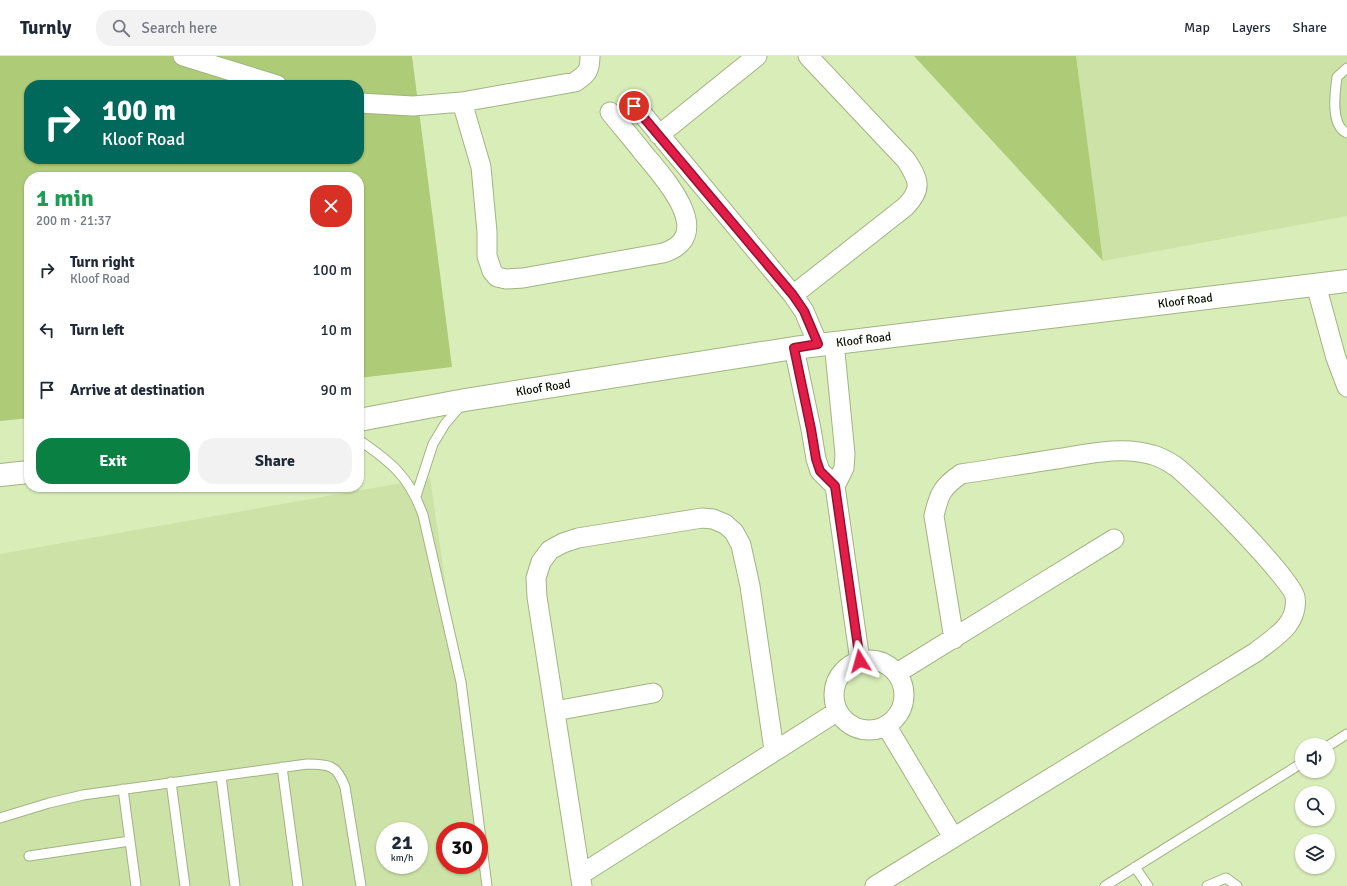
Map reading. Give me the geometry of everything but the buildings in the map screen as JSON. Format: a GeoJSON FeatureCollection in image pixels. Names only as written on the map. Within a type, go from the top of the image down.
{"type":"FeatureCollection","features":[{"type":"Feature","properties":{"kind":"street"},"geometry":{"type":"LineString","coordinates":[[183,56],[261,80]]}},
{"type":"Feature","properties":{"kind":"street"},"geometry":{"type":"LineString","coordinates":[[364,103],[413,106],[462,102],[574,82],[586,75],[590,66],[590,56]]}},
{"type":"Feature","properties":{"kind":"street"},"geometry":{"type":"LineString","coordinates":[[659,135],[757,56]]}},
{"type":"Feature","properties":{"kind":"street"},"geometry":{"type":"LineString","coordinates":[[793,295],[905,207],[915,198],[918,186],[915,174],[906,160],[808,56]]}},
{"type":"Feature","properties":{"kind":"street"},"geometry":{"type":"LineString","coordinates":[[462,102],[481,167],[487,232],[487,256],[492,270],[497,276],[506,279],[523,278],[663,253],[676,249],[684,240],[686,229],[680,199],[670,184],[610,112]]}},
{"type":"Feature","properties":{"kind":"street"},"geometry":{"type":"LineString","coordinates":[[634,106],[793,295],[826,343],[845,454],[844,468],[835,486],[860,661]]}},
{"type":"Feature","properties":{"kind":"street","name":"Kloof Road"},"geometry":{"type":"LineString","coordinates":[[364,419],[465,400],[826,343],[1347,281]]}},
{"type":"Feature","properties":{"kind":"street"},"geometry":{"type":"LineString","coordinates":[[1316,285],[1336,358],[1347,387]]}},
{"type":"Feature","properties":{"kind":"street"},"geometry":{"type":"LineString","coordinates":[[794,348],[816,459],[820,471],[835,486]]}},
{"type":"Feature","properties":{"kind":"street"},"geometry":{"type":"LineString","coordinates":[[874,886],[1256,652],[1288,627],[1293,617],[1296,596],[1291,586],[1277,569],[1199,488],[1174,466],[1154,455],[1134,452],[1107,451],[961,474],[946,485],[938,498],[934,516],[954,639]]}},
{"type":"Feature","properties":{"kind":"street"},"geometry":{"type":"LineString","coordinates":[[0,475],[24,473]]}},
{"type":"Feature","properties":{"kind":"street"},"geometry":{"type":"LineString","coordinates":[[774,750],[750,586],[741,545],[734,532],[725,524],[713,519],[702,518],[578,538],[550,550],[541,562],[536,578],[540,622],[581,880],[774,750],[838,711]]}},
{"type":"Feature","properties":{"kind":"street"},"geometry":{"type":"LineString","coordinates":[[897,673],[1114,539]]}},
{"type":"Feature","properties":{"kind":"street"},"geometry":{"type":"LineString","coordinates":[[871,660],[890,666],[897,673],[902,682],[905,700],[897,717],[887,727],[873,731],[859,729],[846,722],[838,711],[834,701],[834,691],[837,681],[851,665],[860,661],[871,660]]}},
{"type":"Feature","properties":{"kind":"street"},"geometry":{"type":"LineString","coordinates":[[555,711],[653,693]]}},
{"type":"Feature","properties":{"kind":"street"},"geometry":{"type":"LineString","coordinates":[[887,727],[953,837]]}},
{"type":"Feature","properties":{"kind":"lane"},"geometry":{"type":"LineString","coordinates":[[1347,68],[1337,77],[1334,98],[1335,116],[1343,132],[1347,133]]}},
{"type":"Feature","properties":{"kind":"lane"},"geometry":{"type":"LineString","coordinates":[[416,496],[433,444],[445,424],[465,400]]}},
{"type":"Feature","properties":{"kind":"lane"},"geometry":{"type":"LineString","coordinates":[[364,444],[389,461],[407,481],[416,496],[423,515],[461,682],[487,886]]}},
{"type":"Feature","properties":{"kind":"lane"},"geometry":{"type":"LineString","coordinates":[[1335,742],[1347,734]]}},
{"type":"Feature","properties":{"kind":"lane"},"geometry":{"type":"LineString","coordinates":[[0,818],[49,803],[123,789],[282,767],[322,764],[334,768],[340,775],[345,787],[361,886]]}},
{"type":"Feature","properties":{"kind":"lane"},"geometry":{"type":"LineString","coordinates":[[1105,886],[1295,766]]}},
{"type":"Feature","properties":{"kind":"lane"},"geometry":{"type":"LineString","coordinates":[[282,767],[298,886]]}},
{"type":"Feature","properties":{"kind":"lane"},"geometry":{"type":"LineString","coordinates":[[220,776],[235,886]]}},
{"type":"Feature","properties":{"kind":"lane"},"geometry":{"type":"LineString","coordinates":[[171,782],[185,886]]}},
{"type":"Feature","properties":{"kind":"lane"},"geometry":{"type":"LineString","coordinates":[[123,789],[136,886]]}},
{"type":"Feature","properties":{"kind":"lane"},"geometry":{"type":"LineString","coordinates":[[29,856],[130,841]]}},
{"type":"Feature","properties":{"kind":"lane"},"geometry":{"type":"LineString","coordinates":[[1135,867],[1148,886]]}},
{"type":"Feature","properties":{"kind":"lane"},"geometry":{"type":"LineString","coordinates":[[1207,886],[1226,878],[1237,886]]}},
{"type":"Feature","properties":{"kind":"shaded area"},"geometry":{"type":"Polygon","coordinates":[[[0,56],[412,56],[452,367],[364,377],[364,172],[24,172],[24,419],[0,421],[0,56]]]}},
{"type":"Feature","properties":{"kind":"shaded area"},"geometry":{"type":"Polygon","coordinates":[[[914,56],[1076,56],[1103,261],[914,56]]]}},
{"type":"Feature","properties":{"kind":"shaded area"},"geometry":{"type":"Polygon","coordinates":[[[1076,56],[1347,56],[1347,216],[1103,261],[1076,56]]]}},
{"type":"Feature","properties":{"kind":"shaded area"},"geometry":{"type":"Polygon","coordinates":[[[430,478],[481,822],[436,822],[436,874],[488,874],[488,872],[490,886],[0,886],[0,554],[351,492],[364,492],[364,490],[430,478]]]}},
{"type":"Feature","properties":{"kind":"route"},"geometry":{"type":"LineString","coordinates":[[634,106],[793,295],[804,311],[818,344],[794,348],[816,459],[820,471],[835,486],[860,661]]}}]}
